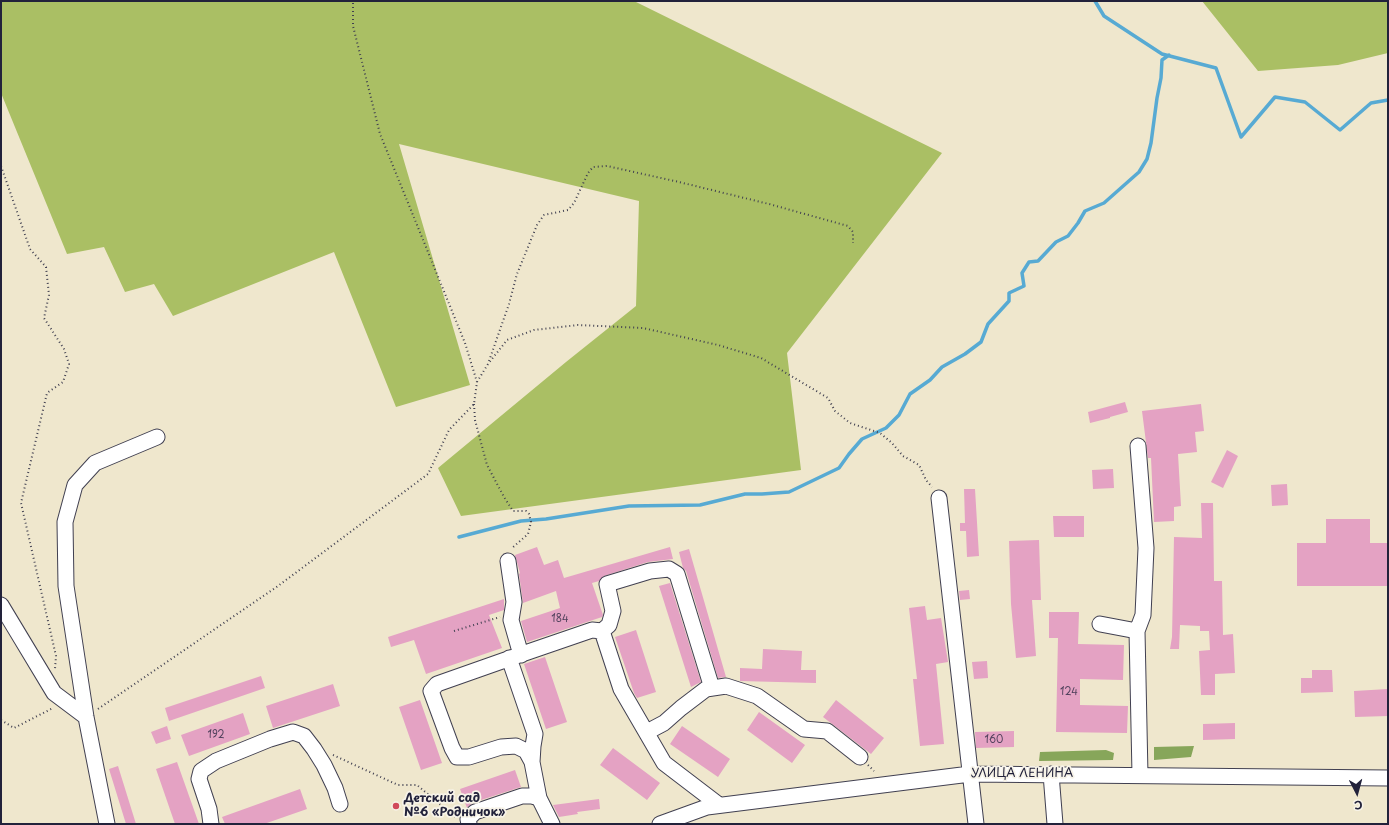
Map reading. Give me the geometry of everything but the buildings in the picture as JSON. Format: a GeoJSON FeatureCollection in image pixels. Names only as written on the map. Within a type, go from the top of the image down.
{"type":"FeatureCollection","features":[{"type":"Feature","properties":{"kind":"street"},"geometry":{"type":"LineString","coordinates":[[107,824],[86,717],[66,586],[65,522],[75,485],[95,463],[157,438]]}},
{"type":"Feature","properties":{"kind":"street"},"geometry":{"type":"LineString","coordinates":[[1138,446],[1146,548],[1143,615],[1137,631],[1140,775]]}},
{"type":"Feature","properties":{"kind":"street"},"geometry":{"type":"LineString","coordinates":[[939,498],[976,824]]}},
{"type":"Feature","properties":{"kind":"street"},"geometry":{"type":"LineString","coordinates":[[508,561],[514,602],[511,620],[515,656],[536,734],[532,746],[532,762],[539,798],[552,824]]}},
{"type":"Feature","properties":{"kind":"street"},"geometry":{"type":"LineString","coordinates":[[532,762],[526,750],[516,746],[501,747],[469,757],[457,757],[452,748],[430,691],[437,684],[515,656],[592,630],[602,631],[609,625],[613,611],[607,584],[650,571],[669,569],[677,574],[712,688]]}},
{"type":"Feature","properties":{"kind":"street"},"geometry":{"type":"LineString","coordinates":[[1,605],[54,694],[86,717]]}},
{"type":"Feature","properties":{"kind":"street"},"geometry":{"type":"LineString","coordinates":[[1100,624],[1137,631]]}},
{"type":"Feature","properties":{"kind":"street"},"geometry":{"type":"LineString","coordinates":[[602,631],[620,688],[664,763],[719,805]]}},
{"type":"Feature","properties":{"kind":"street"},"geometry":{"type":"LineString","coordinates":[[647,732],[664,723],[706,689],[726,686],[757,696],[804,729],[827,731],[860,757]]}},
{"type":"Feature","properties":{"kind":"street"},"geometry":{"type":"LineString","coordinates":[[211,824],[204,792],[199,779],[200,771],[216,761],[270,739],[293,732],[304,736],[324,764],[335,788],[340,804]]}},
{"type":"Feature","properties":{"kind":"street","name":"УЛИЦА ЛЕНИНА"},"geometry":{"type":"LineString","coordinates":[[660,824],[707,807],[719,805],[970,774],[1388,778]]}},
{"type":"Feature","properties":{"kind":"street"},"geometry":{"type":"LineString","coordinates":[[1051,774],[1055,824]]}},
{"type":"Feature","properties":{"kind":"street"},"geometry":{"type":"LineString","coordinates":[[463,821],[468,819],[475,812],[522,796],[539,798]]}},
{"type":"Feature","properties":{"kind":"path"},"geometry":{"type":"LineString","coordinates":[[353,1],[353,26],[380,134],[465,344],[477,382]]}},
{"type":"Feature","properties":{"kind":"path"},"geometry":{"type":"LineString","coordinates":[[1,166],[30,249],[46,267],[49,295],[44,318],[64,349],[69,364],[63,382],[47,393],[21,503],[56,656],[55,671]]}},
{"type":"Feature","properties":{"kind":"path"},"geometry":{"type":"LineString","coordinates":[[488,364],[509,304],[517,274],[537,225],[544,215],[568,210],[574,203],[588,173],[593,167],[607,166],[679,182],[769,204],[848,226],[853,232],[853,244]]}},
{"type":"Feature","properties":{"kind":"path"},"geometry":{"type":"LineString","coordinates":[[508,561],[508,555],[512,547],[528,534],[531,522],[529,514],[526,511],[513,511],[487,465],[475,420],[474,404],[477,382],[488,364],[507,340],[534,330],[578,325],[643,328],[718,345],[761,358],[828,398],[835,411],[850,423],[880,433],[892,443],[903,456],[919,465],[926,480],[939,498]]}},
{"type":"Feature","properties":{"kind":"path"},"geometry":{"type":"LineString","coordinates":[[86,717],[278,586],[428,474],[449,430],[474,404]]}},
{"type":"Feature","properties":{"kind":"path"},"geometry":{"type":"LineString","coordinates":[[454,632],[512,613]]}},
{"type":"Feature","properties":{"kind":"path"},"geometry":{"type":"LineString","coordinates":[[1,720],[14,728],[53,708],[54,694]]}},
{"type":"Feature","properties":{"kind":"path"},"geometry":{"type":"LineString","coordinates":[[329,753],[398,785],[417,785],[463,821]]}},
{"type":"Feature","properties":{"kind":"green space"},"geometry":{"type":"Polygon","coordinates":[[[1,1],[634,1],[942,153],[787,353],[801,470],[461,516],[438,468],[636,306],[639,201],[399,144],[470,385],[396,407],[334,252],[173,316],[154,284],[125,292],[104,247],[67,254],[1,93],[1,1]]]}},
{"type":"Feature","properties":{"kind":"green space"},"geometry":{"type":"Polygon","coordinates":[[[1202,1],[1388,1],[1388,53],[1338,65],[1258,71],[1202,1]]]}},
{"type":"Feature","properties":{"kind":"green space"},"geometry":{"type":"Polygon","coordinates":[[[1194,746],[1191,757],[1154,760],[1154,747],[1194,746]]]}},
{"type":"Feature","properties":{"kind":"green space"},"geometry":{"type":"Polygon","coordinates":[[[1106,750],[1114,753],[1113,760],[1039,761],[1040,752],[1106,750]]]}},
{"type":"Feature","properties":{"kind":"waterway"},"geometry":{"type":"LineString","coordinates":[[1095,1],[1104,16],[1162,54],[1216,68],[1241,137],[1275,97],[1305,102],[1340,130],[1371,103],[1388,100]]}},
{"type":"Feature","properties":{"kind":"waterway"},"geometry":{"type":"LineString","coordinates":[[459,537],[521,521],[546,519],[629,506],[700,505],[745,494],[789,492],[839,468],[862,439],[886,428],[899,415],[910,394],[930,380],[942,367],[965,354],[981,342],[988,324],[1009,301],[1009,293],[1024,286],[1022,273],[1029,262],[1038,261],[1056,242],[1068,236],[1085,211],[1104,203],[1139,172],[1147,159],[1151,143],[1161,78],[1162,60],[1169,55]]}},
{"type":"Feature","properties":{"kind":"place","name":"Детский сад №6 «Родничок»"},"geometry":{"type":"Point","coordinates":[396,806]}}]}
